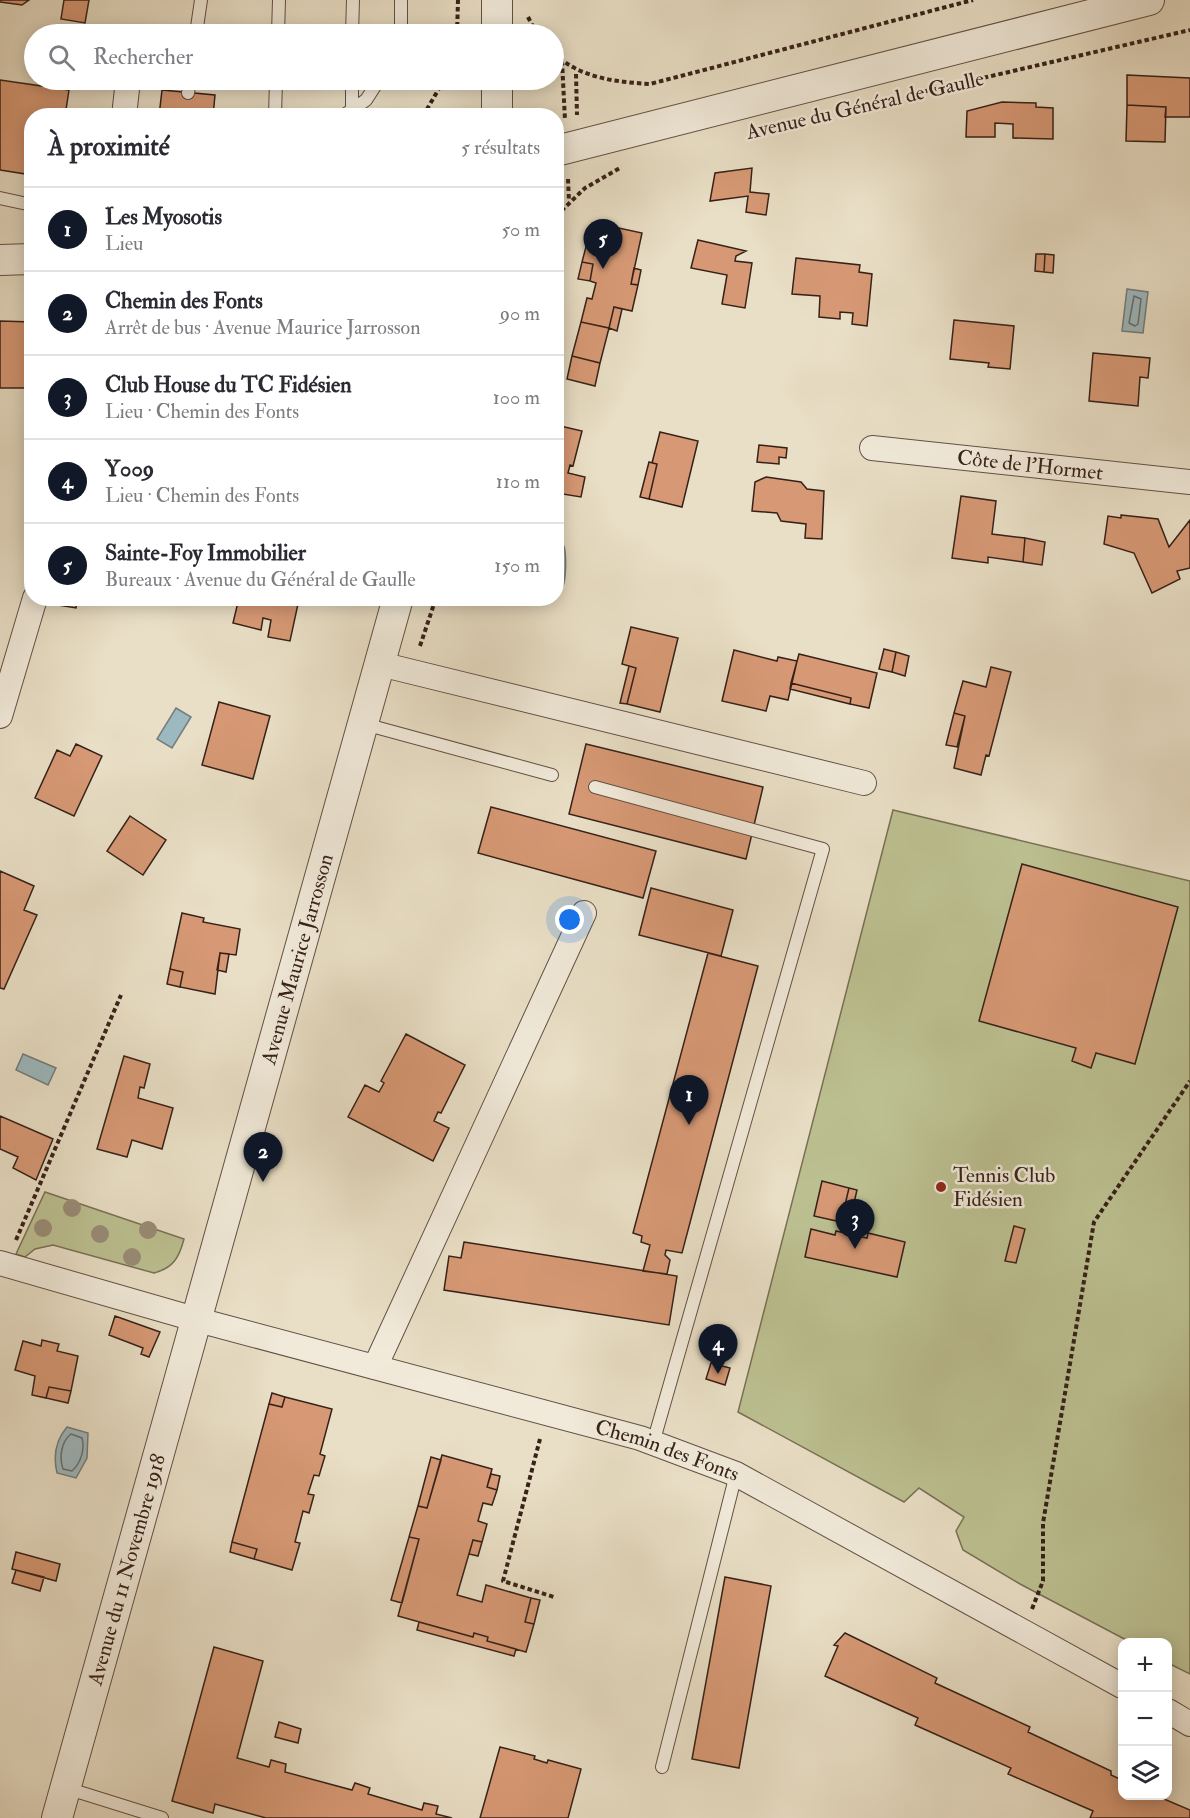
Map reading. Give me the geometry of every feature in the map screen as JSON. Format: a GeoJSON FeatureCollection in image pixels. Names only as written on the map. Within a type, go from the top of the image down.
{"type":"FeatureCollection","features":[{"type":"Feature","properties":{"kind":"street"},"geometry":{"type":"LineString","coordinates":[[497,0],[497,24]]}},
{"type":"Feature","properties":{"kind":"street","name":"Avenue du Général de Gaulle"},"geometry":{"type":"LineString","coordinates":[[564,158],[1149,0]]}},
{"type":"Feature","properties":{"kind":"street"},"geometry":{"type":"LineString","coordinates":[[125,108],[127,90]]}},
{"type":"Feature","properties":{"kind":"street"},"geometry":{"type":"LineString","coordinates":[[496,108],[497,90]]}},
{"type":"Feature","properties":{"kind":"street"},"geometry":{"type":"LineString","coordinates":[[0,260],[24,259]]}},
{"type":"Feature","properties":{"kind":"street","name":"Côte de l'Hormet"},"geometry":{"type":"LineString","coordinates":[[872,448],[1190,482]]}},
{"type":"Feature","properties":{"kind":"street"},"geometry":{"type":"LineString","coordinates":[[0,716],[33,606]]}},
{"type":"Feature","properties":{"kind":"street","name":"Avenue Maurice Jarrosson"},"geometry":{"type":"LineString","coordinates":[[198,1320],[396,606]]}},
{"type":"Feature","properties":{"kind":"street"},"geometry":{"type":"LineString","coordinates":[[380,664],[864,783]]}},
{"type":"Feature","properties":{"kind":"street"},"geometry":{"type":"LineString","coordinates":[[375,1368],[584,913]]}},
{"type":"Feature","properties":{"kind":"street","name":"Chemin des Fonts"},"geometry":{"type":"LineString","coordinates":[[2,1271],[198,1320],[653,1443],[736,1474],[1118,1684]]}},
{"type":"Feature","properties":{"kind":"street","name":"Avenue du 11 Novembre 1918"},"geometry":{"type":"LineString","coordinates":[[57,1818],[198,1320]]}},
{"type":"Feature","properties":{"kind":"street"},"geometry":{"type":"LineString","coordinates":[[1172,1714],[1190,1724]]}},
{"type":"Feature","properties":{"kind":"lane"},"geometry":{"type":"LineString","coordinates":[[197,24],[201,0]]}},
{"type":"Feature","properties":{"kind":"lane"},"geometry":{"type":"LineString","coordinates":[[278,24],[279,0]]}},
{"type":"Feature","properties":{"kind":"lane"},"geometry":{"type":"LineString","coordinates":[[352,0],[352,24]]}},
{"type":"Feature","properties":{"kind":"lane"},"geometry":{"type":"LineString","coordinates":[[401,24],[402,0]]}},
{"type":"Feature","properties":{"kind":"lane"},"geometry":{"type":"LineString","coordinates":[[275,108],[276,90]]}},
{"type":"Feature","properties":{"kind":"lane"},"geometry":{"type":"LineString","coordinates":[[348,108],[350,90]]}},
{"type":"Feature","properties":{"kind":"lane"},"geometry":{"type":"LineString","coordinates":[[354,108],[366,100],[372,90]]}},
{"type":"Feature","properties":{"kind":"lane"},"geometry":{"type":"LineString","coordinates":[[0,198],[24,203]]}},
{"type":"Feature","properties":{"kind":"lane"},"geometry":{"type":"LineString","coordinates":[[364,724],[552,775]]}},
{"type":"Feature","properties":{"kind":"lane"},"geometry":{"type":"LineString","coordinates":[[595,787],[823,849],[653,1443]]}},
{"type":"Feature","properties":{"kind":"lane"},"geometry":{"type":"LineString","coordinates":[[662,1767],[736,1474]]}},
{"type":"Feature","properties":{"kind":"lane"},"geometry":{"type":"LineString","coordinates":[[66,1788],[162,1818]]}},
{"type":"Feature","properties":{"kind":"path"},"geometry":{"type":"LineString","coordinates":[[457,24],[458,0]]}},
{"type":"Feature","properties":{"kind":"path"},"geometry":{"type":"LineString","coordinates":[[564,62],[601,78],[622,83],[650,84],[973,0]]}},
{"type":"Feature","properties":{"kind":"path","name":"Avenue du Général de Gaulle"},"geometry":{"type":"LineString","coordinates":[[915,93],[1190,30]]}},
{"type":"Feature","properties":{"kind":"path"},"geometry":{"type":"LineString","coordinates":[[576,74],[577,121]]}},
{"type":"Feature","properties":{"kind":"path"},"geometry":{"type":"LineString","coordinates":[[428,108],[438,90]]}},
{"type":"Feature","properties":{"kind":"path"},"geometry":{"type":"LineString","coordinates":[[562,90],[564,108]]}},
{"type":"Feature","properties":{"kind":"path"},"geometry":{"type":"LineString","coordinates":[[564,111],[565,120]]}},
{"type":"Feature","properties":{"kind":"path"},"geometry":{"type":"LineString","coordinates":[[564,207],[585,188],[622,167]]}},
{"type":"Feature","properties":{"kind":"path"},"geometry":{"type":"LineString","coordinates":[[564,173],[568,202]]}},
{"type":"Feature","properties":{"kind":"path"},"geometry":{"type":"LineString","coordinates":[[2,1271],[121,995]]}},
{"type":"Feature","properties":{"kind":"path"},"geometry":{"type":"LineString","coordinates":[[1024,1631],[1043,1581],[1043,1523],[1094,1222],[1190,1081]]}},
{"type":"Feature","properties":{"kind":"path"},"geometry":{"type":"LineString","coordinates":[[547,1414],[503,1581],[554,1597]]}},
{"type":"Feature","properties":{"kind":"green space","name":"Tennis Club Fidésien"},"geometry":{"type":"Polygon","coordinates":[[[893,810],[1190,881],[1190,1674],[1172,1665],[1172,1638],[1122,1638],[1020,1584],[963,1550],[956,1531],[964,1517],[919,1488],[904,1502],[738,1412],[893,810]]]}},
{"type":"Feature","properties":{"kind":"green space"},"geometry":{"type":"Polygon","coordinates":[[[45,1192],[184,1239],[180,1252],[171,1265],[154,1273],[53,1245],[35,1249],[25,1257],[16,1254],[45,1192]]]}},
{"type":"Feature","properties":{"kind":"water"},"geometry":{"type":"Polygon","coordinates":[[[1127,289],[1148,292],[1143,333],[1122,331],[1127,289]]]}},
{"type":"Feature","properties":{"kind":"water"},"geometry":{"type":"Polygon","coordinates":[[[564,548],[566,565],[564,582],[564,548]]]}},
{"type":"Feature","properties":{"kind":"water"},"geometry":{"type":"Polygon","coordinates":[[[176,708],[191,717],[172,748],[157,739],[176,708]]]}},
{"type":"Feature","properties":{"kind":"water"},"geometry":{"type":"Polygon","coordinates":[[[23,1054],[56,1068],[48,1085],[16,1070],[23,1054]]]}},
{"type":"Feature","properties":{"kind":"water"},"geometry":{"type":"Polygon","coordinates":[[[67,1427],[88,1433],[87,1458],[76,1478],[57,1473],[55,1455],[58,1443],[67,1427]]]}},
{"type":"Feature","properties":{"kind":"building"},"geometry":{"type":"Polygon","coordinates":[[[0,0],[29,0],[22,5],[0,2],[0,0]]]}},
{"type":"Feature","properties":{"kind":"building"},"geometry":{"type":"Polygon","coordinates":[[[64,0],[89,0],[85,23],[61,19],[64,0]]]}},
{"type":"Feature","properties":{"kind":"building"},"geometry":{"type":"Polygon","coordinates":[[[1127,75],[1190,78],[1190,117],[1165,117],[1166,107],[1127,105],[1127,75]]]}},
{"type":"Feature","properties":{"kind":"building"},"geometry":{"type":"Polygon","coordinates":[[[0,80],[24,83],[24,90],[69,90],[66,108],[24,108],[24,174],[0,170],[0,80]]]}},
{"type":"Feature","properties":{"kind":"building"},"geometry":{"type":"Polygon","coordinates":[[[162,90],[215,95],[214,108],[160,108],[162,90]]]}},
{"type":"Feature","properties":{"kind":"building"},"geometry":{"type":"Polygon","coordinates":[[[1002,102],[1036,103],[1036,107],[1053,108],[1053,139],[1013,138],[1013,124],[995,123],[995,137],[966,137],[967,111],[1002,102]]]}},
{"type":"Feature","properties":{"kind":"building"},"geometry":{"type":"Polygon","coordinates":[[[1127,105],[1166,107],[1165,142],[1126,141],[1127,105]]]}},
{"type":"Feature","properties":{"kind":"building"},"geometry":{"type":"Polygon","coordinates":[[[752,168],[750,192],[769,194],[766,215],[746,212],[748,196],[710,201],[715,173],[752,168]]]}},
{"type":"Feature","properties":{"kind":"building"},"geometry":{"type":"Polygon","coordinates":[[[614,227],[642,233],[631,284],[638,285],[632,311],[614,307],[609,328],[581,322],[587,298],[592,299],[596,283],[590,281],[593,264],[582,262],[587,243],[609,247],[614,227]]]}},
{"type":"Feature","properties":{"kind":"building"},"geometry":{"type":"Polygon","coordinates":[[[698,240],[746,251],[736,256],[735,261],[752,263],[745,308],[722,304],[727,275],[691,268],[698,240]]]}},
{"type":"Feature","properties":{"kind":"building"},"geometry":{"type":"Polygon","coordinates":[[[1036,254],[1045,254],[1044,272],[1035,271],[1036,254]]]}},
{"type":"Feature","properties":{"kind":"building"},"geometry":{"type":"Polygon","coordinates":[[[1045,254],[1054,255],[1053,273],[1044,272],[1045,254]]]}},
{"type":"Feature","properties":{"kind":"building"},"geometry":{"type":"Polygon","coordinates":[[[796,258],[860,265],[859,272],[872,274],[867,326],[852,324],[853,313],[840,312],[840,319],[819,317],[820,296],[792,294],[796,258]]]}},
{"type":"Feature","properties":{"kind":"building"},"geometry":{"type":"Polygon","coordinates":[[[582,262],[593,264],[590,281],[578,279],[582,262]]]}},
{"type":"Feature","properties":{"kind":"building"},"geometry":{"type":"Polygon","coordinates":[[[634,268],[641,270],[638,285],[631,284],[634,268]]]}},
{"type":"Feature","properties":{"kind":"building"},"geometry":{"type":"Polygon","coordinates":[[[614,307],[622,309],[617,331],[609,328],[614,307]]]}},
{"type":"Feature","properties":{"kind":"building"},"geometry":{"type":"Polygon","coordinates":[[[954,320],[1014,326],[1010,369],[988,367],[989,363],[950,359],[954,320]]]}},
{"type":"Feature","properties":{"kind":"building"},"geometry":{"type":"Polygon","coordinates":[[[0,321],[24,322],[24,388],[0,388],[0,321]]]}},
{"type":"Feature","properties":{"kind":"building"},"geometry":{"type":"Polygon","coordinates":[[[581,322],[609,328],[600,363],[572,356],[581,322]]]}},
{"type":"Feature","properties":{"kind":"building"},"geometry":{"type":"Polygon","coordinates":[[[1093,353],[1150,358],[1148,378],[1140,377],[1138,406],[1089,401],[1093,353]]]}},
{"type":"Feature","properties":{"kind":"building"},"geometry":{"type":"Polygon","coordinates":[[[572,356],[600,363],[595,386],[567,379],[572,356]]]}},
{"type":"Feature","properties":{"kind":"building"},"geometry":{"type":"Polygon","coordinates":[[[564,427],[582,431],[573,466],[570,465],[568,473],[585,477],[581,497],[564,494],[564,427]]]}},
{"type":"Feature","properties":{"kind":"building"},"geometry":{"type":"Polygon","coordinates":[[[660,432],[698,441],[682,507],[649,499],[657,464],[652,463],[660,432]]]}},
{"type":"Feature","properties":{"kind":"building"},"geometry":{"type":"Polygon","coordinates":[[[759,445],[787,448],[786,458],[779,457],[779,464],[757,462],[759,445]]]}},
{"type":"Feature","properties":{"kind":"building"},"geometry":{"type":"Polygon","coordinates":[[[649,462],[657,464],[649,499],[640,497],[649,462]]]}},
{"type":"Feature","properties":{"kind":"building"},"geometry":{"type":"Polygon","coordinates":[[[766,477],[801,482],[807,489],[824,491],[822,539],[805,538],[806,524],[781,521],[777,513],[752,511],[755,482],[766,477]]]}},
{"type":"Feature","properties":{"kind":"building"},"geometry":{"type":"Polygon","coordinates":[[[961,496],[996,501],[992,534],[1025,538],[1023,562],[988,557],[988,563],[952,558],[961,496]]]}},
{"type":"Feature","properties":{"kind":"building"},"geometry":{"type":"Polygon","coordinates":[[[1121,515],[1158,519],[1169,547],[1190,520],[1190,568],[1177,571],[1180,579],[1152,593],[1134,553],[1104,544],[1108,516],[1121,518],[1121,515]]]}},
{"type":"Feature","properties":{"kind":"building"},"geometry":{"type":"Polygon","coordinates":[[[1025,538],[1045,542],[1042,565],[1023,562],[1025,538]]]}},
{"type":"Feature","properties":{"kind":"building"},"geometry":{"type":"Polygon","coordinates":[[[237,606],[298,606],[290,641],[268,637],[271,620],[263,618],[261,630],[233,623],[237,606]]]}},
{"type":"Feature","properties":{"kind":"building"},"geometry":{"type":"Polygon","coordinates":[[[631,627],[678,638],[660,712],[627,704],[636,668],[622,664],[631,627]]]}},
{"type":"Feature","properties":{"kind":"building"},"geometry":{"type":"Polygon","coordinates":[[[884,649],[896,652],[892,672],[879,669],[884,649]]]}},
{"type":"Feature","properties":{"kind":"building"},"geometry":{"type":"Polygon","coordinates":[[[734,650],[777,661],[778,657],[797,661],[788,700],[770,696],[766,711],[722,701],[734,650]]]}},
{"type":"Feature","properties":{"kind":"building"},"geometry":{"type":"Polygon","coordinates":[[[896,652],[909,656],[905,676],[892,672],[896,652]]]}},
{"type":"Feature","properties":{"kind":"building"},"geometry":{"type":"Polygon","coordinates":[[[799,654],[877,673],[869,708],[850,704],[851,698],[791,683],[799,654]]]}},
{"type":"Feature","properties":{"kind":"building"},"geometry":{"type":"Polygon","coordinates":[[[629,666],[636,668],[627,704],[620,703],[629,666]]]}},
{"type":"Feature","properties":{"kind":"building"},"geometry":{"type":"Polygon","coordinates":[[[991,667],[1011,672],[989,756],[986,755],[981,775],[954,768],[965,716],[954,713],[963,681],[986,687],[991,667]]]}},
{"type":"Feature","properties":{"kind":"building"},"geometry":{"type":"Polygon","coordinates":[[[791,683],[851,698],[850,704],[790,689],[791,683]]]}},
{"type":"Feature","properties":{"kind":"building"},"geometry":{"type":"Polygon","coordinates":[[[219,702],[270,716],[253,779],[202,765],[219,702]]]}},
{"type":"Feature","properties":{"kind":"building"},"geometry":{"type":"Polygon","coordinates":[[[954,713],[965,716],[957,747],[946,745],[954,713]]]}},
{"type":"Feature","properties":{"kind":"building"},"geometry":{"type":"Polygon","coordinates":[[[76,744],[102,756],[74,816],[35,798],[57,750],[70,756],[76,744]]]}},
{"type":"Feature","properties":{"kind":"building"},"geometry":{"type":"Polygon","coordinates":[[[586,744],[763,787],[746,859],[569,814],[586,744]]]}},
{"type":"Feature","properties":{"kind":"building"},"geometry":{"type":"Polygon","coordinates":[[[491,807],[656,851],[643,898],[478,853],[491,807]]]}},
{"type":"Feature","properties":{"kind":"building"},"geometry":{"type":"Polygon","coordinates":[[[130,816],[166,840],[143,875],[107,851],[130,816]]]}},
{"type":"Feature","properties":{"kind":"building"},"geometry":{"type":"Polygon","coordinates":[[[1022,864],[1178,907],[1135,1064],[1096,1053],[1091,1068],[1072,1061],[1076,1048],[979,1021],[1022,864]]]}},
{"type":"Feature","properties":{"kind":"building"},"geometry":{"type":"Polygon","coordinates":[[[0,871],[34,886],[24,910],[37,915],[4,989],[0,988],[0,871]]]}},
{"type":"Feature","properties":{"kind":"building"},"geometry":{"type":"Polygon","coordinates":[[[651,888],[733,910],[721,956],[639,935],[651,888]]]}},
{"type":"Feature","properties":{"kind":"building"},"geometry":{"type":"Polygon","coordinates":[[[182,913],[204,918],[203,922],[240,929],[236,955],[220,953],[215,994],[180,987],[183,972],[170,969],[182,913]]]}},
{"type":"Feature","properties":{"kind":"building"},"geometry":{"type":"Polygon","coordinates":[[[220,953],[229,954],[226,972],[217,970],[220,953]]]}},
{"type":"Feature","properties":{"kind":"building"},"geometry":{"type":"Polygon","coordinates":[[[708,953],[758,966],[682,1253],[666,1250],[665,1255],[670,1260],[667,1274],[643,1271],[650,1245],[641,1242],[642,1236],[633,1233],[708,953]]]}},
{"type":"Feature","properties":{"kind":"building"},"geometry":{"type":"Polygon","coordinates":[[[170,969],[183,972],[180,987],[167,984],[170,969]]]}},
{"type":"Feature","properties":{"kind":"building"},"geometry":{"type":"Polygon","coordinates":[[[406,1034],[465,1065],[441,1113],[438,1112],[434,1121],[449,1128],[433,1161],[348,1117],[365,1085],[379,1092],[384,1083],[381,1081],[406,1034]]]}},
{"type":"Feature","properties":{"kind":"building"},"geometry":{"type":"Polygon","coordinates":[[[124,1056],[150,1064],[144,1088],[140,1087],[138,1098],[173,1108],[162,1149],[132,1140],[127,1157],[97,1149],[124,1056]]]}},
{"type":"Feature","properties":{"kind":"building"},"geometry":{"type":"Polygon","coordinates":[[[0,1116],[53,1139],[36,1180],[13,1168],[18,1157],[0,1149],[0,1116]]]}},
{"type":"Feature","properties":{"kind":"building"},"geometry":{"type":"Polygon","coordinates":[[[822,1181],[849,1188],[841,1222],[814,1216],[822,1181]]]}},
{"type":"Feature","properties":{"kind":"building"},"geometry":{"type":"Polygon","coordinates":[[[849,1188],[857,1190],[849,1224],[841,1222],[849,1188]]]}},
{"type":"Feature","properties":{"kind":"building"},"geometry":{"type":"Polygon","coordinates":[[[1014,1226],[1025,1229],[1016,1263],[1005,1261],[1014,1226]]]}},
{"type":"Feature","properties":{"kind":"building"},"geometry":{"type":"Polygon","coordinates":[[[811,1229],[835,1235],[836,1231],[867,1238],[868,1233],[905,1242],[897,1277],[805,1257],[811,1229]]]}},
{"type":"Feature","properties":{"kind":"building"},"geometry":{"type":"Polygon","coordinates":[[[464,1242],[677,1276],[669,1325],[444,1290],[449,1256],[461,1258],[464,1242]]]}},
{"type":"Feature","properties":{"kind":"building"},"geometry":{"type":"Polygon","coordinates":[[[115,1316],[160,1332],[149,1357],[141,1354],[143,1348],[109,1335],[115,1316]]]}},
{"type":"Feature","properties":{"kind":"building"},"geometry":{"type":"Polygon","coordinates":[[[42,1340],[59,1344],[57,1351],[78,1356],[71,1391],[49,1387],[46,1398],[32,1395],[35,1376],[15,1370],[23,1341],[41,1346],[42,1340]]]}},
{"type":"Feature","properties":{"kind":"building"},"geometry":{"type":"Polygon","coordinates":[[[711,1363],[730,1368],[725,1385],[706,1379],[711,1363]]]}},
{"type":"Feature","properties":{"kind":"building"},"geometry":{"type":"Polygon","coordinates":[[[49,1387],[71,1391],[68,1403],[46,1398],[49,1387]]]}},
{"type":"Feature","properties":{"kind":"building"},"geometry":{"type":"Polygon","coordinates":[[[272,1393],[285,1397],[282,1407],[269,1404],[272,1393]]]}},
{"type":"Feature","properties":{"kind":"building"},"geometry":{"type":"Polygon","coordinates":[[[285,1397],[332,1409],[320,1454],[325,1456],[319,1476],[314,1475],[308,1494],[314,1495],[309,1513],[303,1511],[295,1542],[300,1543],[292,1570],[254,1559],[257,1549],[232,1542],[269,1404],[282,1407],[285,1397]]]}},
{"type":"Feature","properties":{"kind":"building"},"geometry":{"type":"Polygon","coordinates":[[[442,1455],[492,1469],[487,1487],[497,1490],[492,1505],[483,1503],[478,1521],[487,1524],[482,1542],[473,1540],[457,1595],[482,1602],[486,1585],[531,1598],[525,1622],[534,1624],[526,1652],[487,1641],[488,1637],[474,1633],[473,1637],[398,1616],[419,1539],[409,1537],[418,1506],[427,1508],[442,1455]]]}},
{"type":"Feature","properties":{"kind":"building"},"geometry":{"type":"Polygon","coordinates":[[[431,1457],[441,1460],[427,1508],[418,1506],[431,1457]]]}},
{"type":"Feature","properties":{"kind":"building"},"geometry":{"type":"Polygon","coordinates":[[[491,1474],[500,1476],[497,1490],[487,1487],[491,1474]]]}},
{"type":"Feature","properties":{"kind":"building"},"geometry":{"type":"Polygon","coordinates":[[[409,1537],[419,1539],[402,1603],[391,1600],[409,1537]]]}},
{"type":"Feature","properties":{"kind":"building"},"geometry":{"type":"Polygon","coordinates":[[[473,1540],[482,1542],[478,1556],[469,1554],[473,1540]]]}},
{"type":"Feature","properties":{"kind":"building"},"geometry":{"type":"Polygon","coordinates":[[[232,1542],[257,1549],[254,1559],[230,1552],[232,1542]]]}},
{"type":"Feature","properties":{"kind":"building"},"geometry":{"type":"Polygon","coordinates":[[[16,1552],[60,1564],[56,1581],[12,1569],[16,1552]]]}},
{"type":"Feature","properties":{"kind":"building"},"geometry":{"type":"Polygon","coordinates":[[[16,1570],[44,1577],[40,1591],[12,1583],[16,1570]]]}},
{"type":"Feature","properties":{"kind":"building"},"geometry":{"type":"Polygon","coordinates":[[[725,1577],[771,1586],[739,1768],[692,1759],[725,1577]]]}},
{"type":"Feature","properties":{"kind":"building"},"geometry":{"type":"Polygon","coordinates":[[[531,1598],[540,1600],[534,1624],[525,1622],[531,1598]]]}},
{"type":"Feature","properties":{"kind":"building"},"geometry":{"type":"Polygon","coordinates":[[[419,1622],[473,1637],[474,1633],[488,1637],[487,1641],[516,1649],[514,1656],[417,1630],[419,1622]]]}},
{"type":"Feature","properties":{"kind":"building"},"geometry":{"type":"Polygon","coordinates":[[[845,1633],[937,1678],[935,1683],[1030,1727],[1028,1732],[1111,1771],[1111,1775],[1118,1778],[1118,1800],[1166,1800],[1190,1810],[1190,1818],[1090,1818],[1093,1811],[1008,1774],[1011,1768],[915,1725],[918,1718],[825,1676],[838,1646],[834,1645],[845,1633]]]}},
{"type":"Feature","properties":{"kind":"building"},"geometry":{"type":"Polygon","coordinates":[[[214,1647],[263,1661],[237,1758],[269,1767],[271,1760],[286,1764],[285,1772],[352,1790],[355,1783],[370,1788],[368,1794],[422,1810],[424,1803],[438,1806],[436,1814],[452,1818],[266,1818],[215,1804],[213,1813],[172,1801],[214,1647]]]}},
{"type":"Feature","properties":{"kind":"building"},"geometry":{"type":"Polygon","coordinates":[[[279,1722],[301,1729],[298,1743],[275,1737],[279,1722]]]}},
{"type":"Feature","properties":{"kind":"building"},"geometry":{"type":"Polygon","coordinates":[[[500,1747],[535,1756],[534,1759],[547,1763],[548,1760],[581,1769],[568,1818],[480,1818],[500,1747]]]}},
{"type":"Feature","properties":{"kind":"place","name":"Sainte-Foy Immobilier"},"geometry":{"type":"Point","coordinates":[603,269]}},
{"type":"Feature","properties":{"kind":"place","name":"Les Myosotis"},"geometry":{"type":"Point","coordinates":[689,1125]}},
{"type":"Feature","properties":{"kind":"place","name":"Chemin des Fonts"},"geometry":{"type":"Point","coordinates":[263,1182]}},
{"type":"Feature","properties":{"kind":"place","name":"Tennis Club Fidésien"},"geometry":{"type":"Point","coordinates":[941,1187]}},
{"type":"Feature","properties":{"kind":"place","name":"Club House du TC Fidésien"},"geometry":{"type":"Point","coordinates":[855,1249]}},
{"type":"Feature","properties":{"kind":"place","name":"Y009"},"geometry":{"type":"Point","coordinates":[718,1374]}}]}
